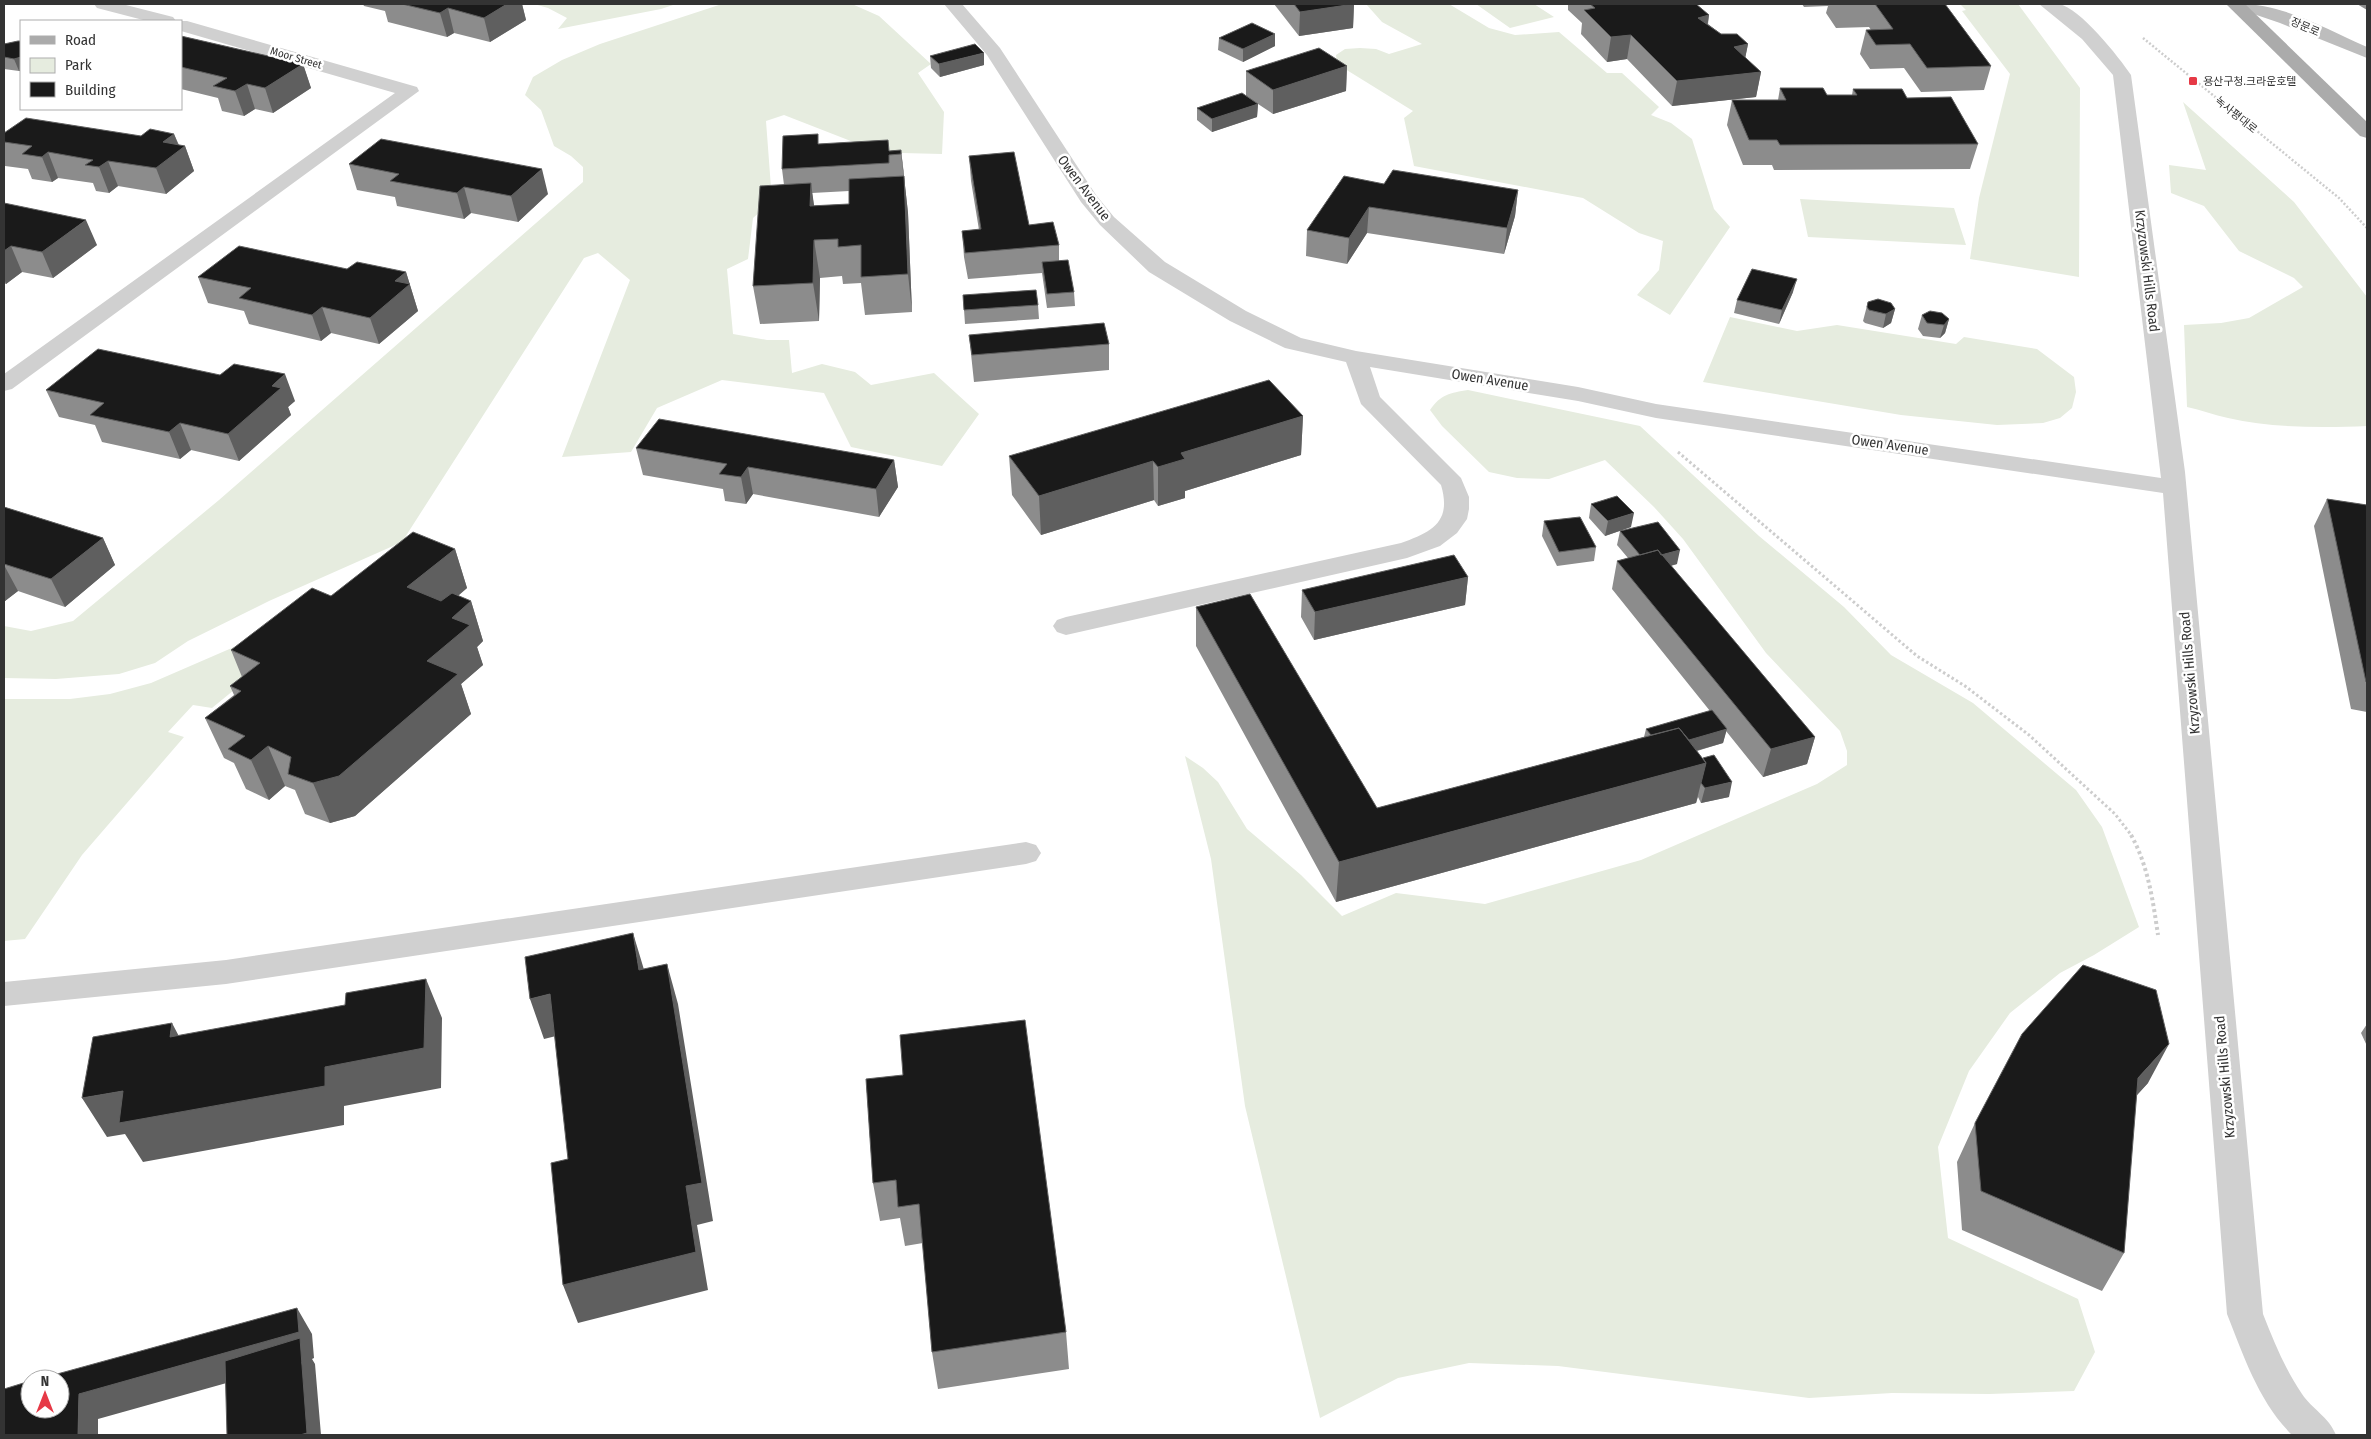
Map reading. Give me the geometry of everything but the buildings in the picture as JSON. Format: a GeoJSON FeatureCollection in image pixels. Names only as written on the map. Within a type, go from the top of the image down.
{"type":"FeatureCollection","features":[{"type":"Feature","properties":{"kind":"main road"},"geometry":{"type":"LineString","coordinates":[[2234,4],[2367,132]]}},
{"type":"Feature","properties":{"kind":"street","name":"장문로"},"geometry":{"type":"LineString","coordinates":[[2242,4],[2286,19],[2367,53]]}},
{"type":"Feature","properties":{"kind":"lane"},"geometry":{"type":"LineString","coordinates":[[104,4],[164,20]]}},
{"type":"Feature","properties":{"kind":"lane","name":"Owen Avenue"},"geometry":{"type":"LineString","coordinates":[[953,4],[994,52],[1088,198],[1107,221],[1157,267],[1238,316],[1293,343],[1356,358],[1578,394],[1656,411],[2173,487]]}},
{"type":"Feature","properties":{"kind":"lane","name":"Krzyzowski Hills Road"},"geometry":{"type":"LineString","coordinates":[[2048,4],[2067,15],[2106,51],[2122,75],[2173,472],[2245,1314],[2269,1372],[2290,1408],[2317,1435]]}},
{"type":"Feature","properties":{"kind":"lane","name":"Moor Street"},"geometry":{"type":"LineString","coordinates":[[4,384],[410,91],[182,25]]}},
{"type":"Feature","properties":{"kind":"lane"},"geometry":{"type":"LineString","coordinates":[[1066,626],[1408,550],[1444,534],[1453,524],[1456,506],[1457,495],[1452,483],[1369,399],[1356,358]]}},
{"type":"Feature","properties":{"kind":"lane"},"geometry":{"type":"LineString","coordinates":[[4,994],[226,972],[1026,853]]}},
{"type":"Feature","properties":{"kind":"path","name":"녹사평대로"},"geometry":{"type":"LineString","coordinates":[[2138,34],[2339,198],[2367,228]]}},
{"type":"Feature","properties":{"kind":"path"},"geometry":{"type":"LineString","coordinates":[[1676,450],[1917,656],[1960,680],[2015,721],[2053,754],[2128,829],[2141,859],[2155,911],[2158,935]]}},
{"type":"Feature","properties":{"kind":"green space"},"geometry":{"type":"Polygon","coordinates":[[[534,4],[676,4],[661,9],[558,29],[567,18],[548,8],[534,4]]]}},
{"type":"Feature","properties":{"kind":"green space"},"geometry":{"type":"Polygon","coordinates":[[[722,4],[852,4],[879,16],[931,64],[918,73],[944,112],[942,154],[902,153],[861,145],[784,115],[766,121],[772,201],[753,218],[748,259],[727,269],[733,334],[767,340],[789,340],[792,373],[822,364],[855,372],[871,385],[934,373],[979,414],[942,466],[851,447],[824,393],[722,380],[657,408],[631,452],[562,457],[630,280],[598,253],[584,258],[402,542],[269,601],[188,641],[155,663],[119,674],[56,679],[4,678],[4,626],[31,631],[73,621],[219,500],[583,182],[583,167],[571,156],[554,146],[541,110],[525,95],[533,77],[562,60],[600,44],[722,4]]]}},
{"type":"Feature","properties":{"kind":"green space"},"geometry":{"type":"Polygon","coordinates":[[[1366,4],[1449,4],[1489,28],[1515,35],[1559,32],[1607,73],[1622,73],[1659,107],[1651,115],[1671,123],[1692,139],[1714,209],[1730,227],[1670,315],[1637,295],[1659,270],[1663,241],[1639,233],[1583,198],[1414,166],[1404,118],[1413,111],[1337,64],[1336,55],[1345,49],[1376,49],[1389,54],[1422,44],[1382,22],[1366,4]]]}},
{"type":"Feature","properties":{"kind":"green space"},"geometry":{"type":"Polygon","coordinates":[[[1476,4],[1534,4],[1554,17],[1510,28],[1476,4]]]}},
{"type":"Feature","properties":{"kind":"green space"},"geometry":{"type":"Polygon","coordinates":[[[1960,4],[2018,4],[2080,88],[2079,277],[1970,259],[1979,198],[2010,74],[1962,11],[1966,10],[1960,4]]]}},
{"type":"Feature","properties":{"kind":"green space"},"geometry":{"type":"Polygon","coordinates":[[[2183,102],[2294,202],[2367,297],[2367,426],[2315,427],[2262,424],[2228,418],[2187,407],[2184,325],[2221,323],[2249,318],[2303,287],[2294,278],[2239,251],[2204,206],[2171,193],[2169,165],[2206,170],[2183,102]]]}},
{"type":"Feature","properties":{"kind":"green space"},"geometry":{"type":"Polygon","coordinates":[[[1800,199],[1954,208],[1966,245],[1808,237],[1800,199]]]}},
{"type":"Feature","properties":{"kind":"green space"},"geometry":{"type":"Polygon","coordinates":[[[1730,317],[1797,331],[1837,325],[1956,344],[1964,337],[2037,349],[2074,377],[2076,392],[2072,408],[2060,418],[2043,423],[1997,425],[1901,415],[1703,382],[1730,317]]]}},
{"type":"Feature","properties":{"kind":"green space"},"geometry":{"type":"Polygon","coordinates":[[[1468,390],[1640,426],[1759,536],[1844,607],[1891,655],[1973,703],[2076,790],[2102,827],[2139,927],[2094,955],[2060,973],[2010,1013],[1969,1071],[1938,1147],[1948,1238],[2078,1299],[2095,1352],[2074,1391],[1989,1394],[1892,1393],[1809,1398],[1558,1366],[1469,1363],[1398,1378],[1320,1418],[1245,1106],[1211,859],[1185,756],[1203,768],[1218,782],[1247,829],[1301,875],[1342,916],[1396,893],[1485,904],[1641,860],[1817,784],[1847,765],[1847,751],[1840,731],[1766,653],[1683,539],[1654,507],[1605,460],[1549,479],[1517,478],[1489,472],[1442,426],[1430,410],[1442,397],[1468,390]]]}},
{"type":"Feature","properties":{"kind":"green space"},"geometry":{"type":"Polygon","coordinates":[[[329,612],[212,708],[193,705],[168,732],[184,737],[82,855],[25,939],[4,941],[4,699],[70,699],[110,694],[151,683],[264,634],[329,612]]]}},
{"type":"Feature","properties":{"kind":"place","name":"용산구청.크라운호텔"},"geometry":{"type":"Point","coordinates":[2193,81]}}]}
